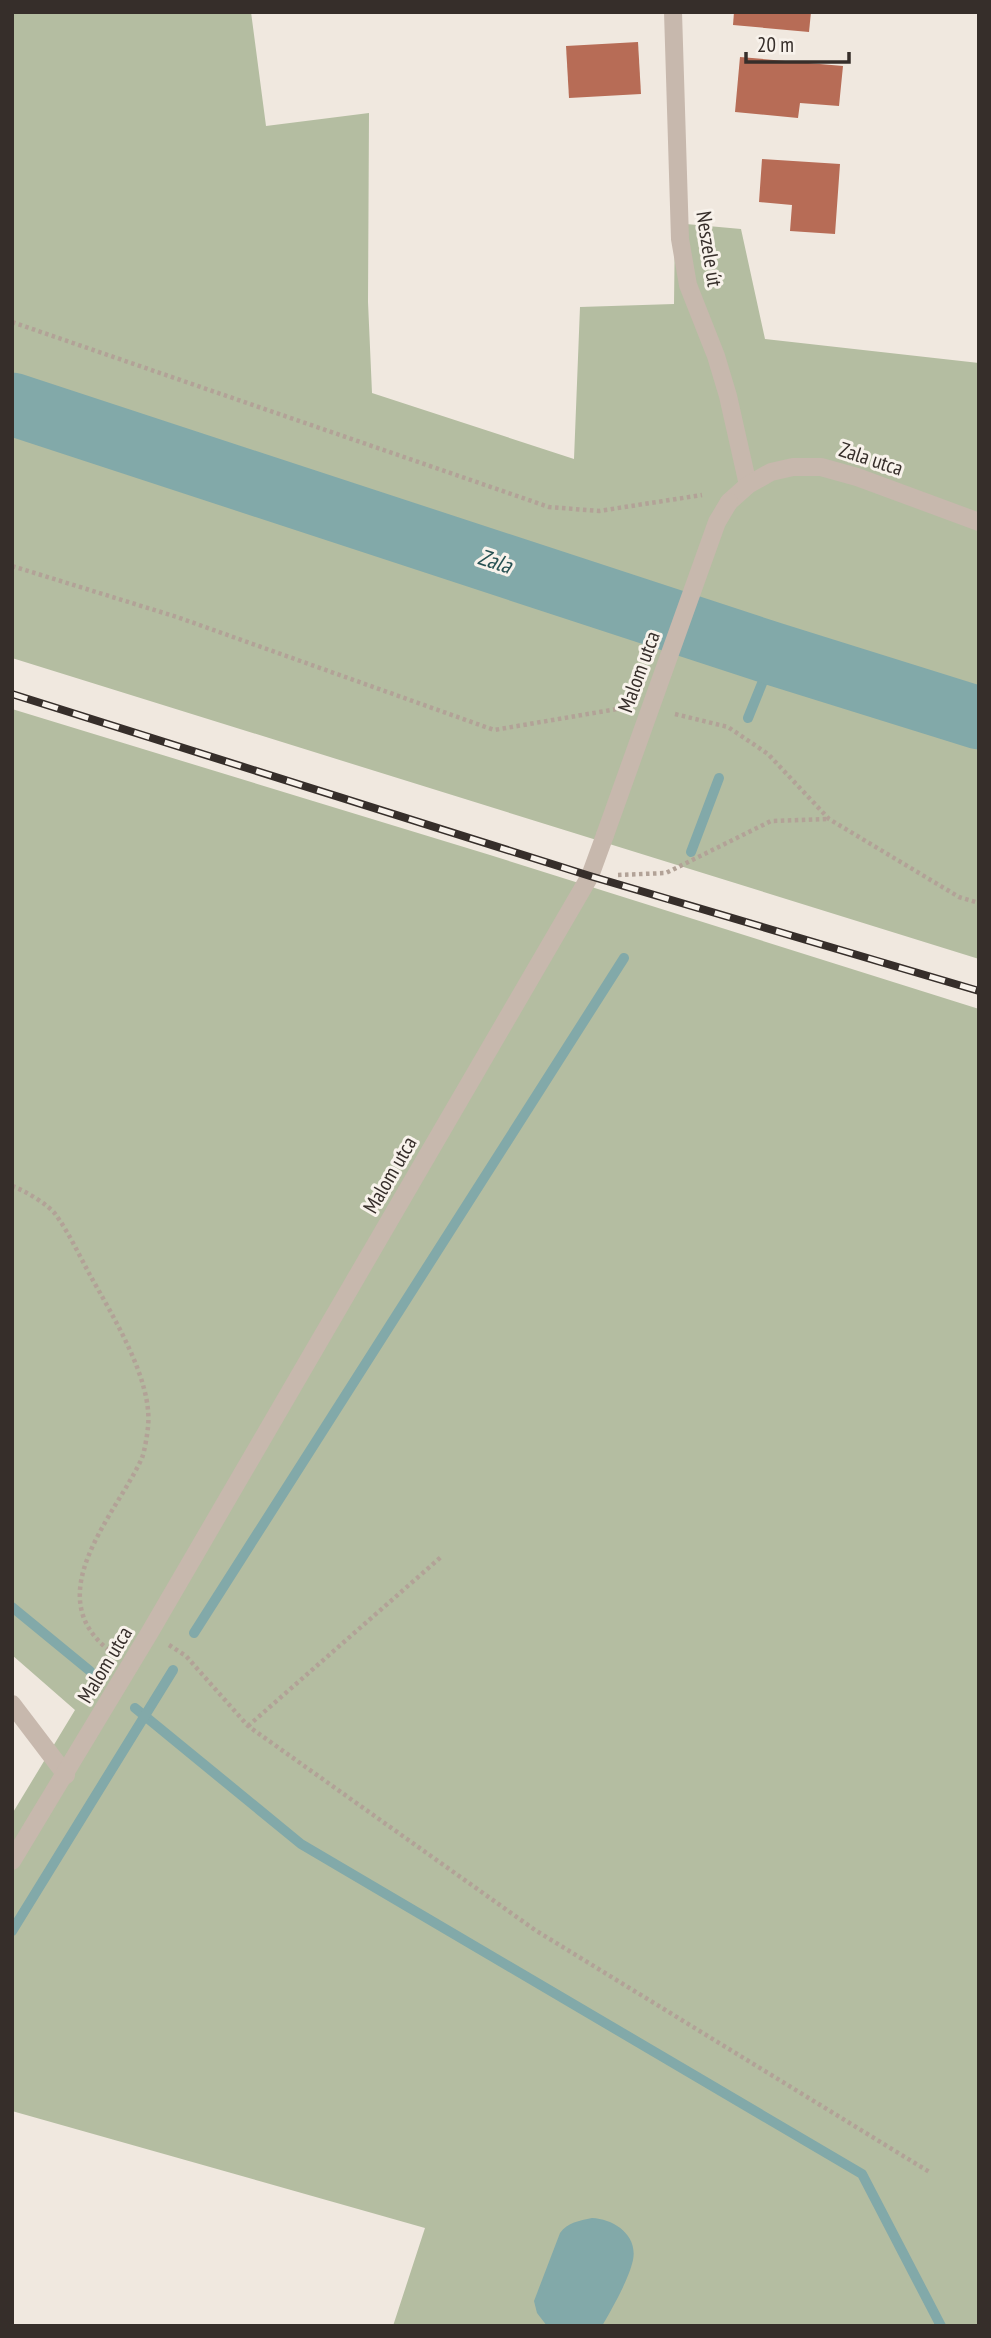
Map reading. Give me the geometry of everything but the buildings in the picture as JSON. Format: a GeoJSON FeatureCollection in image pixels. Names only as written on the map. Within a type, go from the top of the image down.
{"type":"FeatureCollection","features":[{"type":"Feature","properties":{"kind":"street","name":"Neszele út"},"geometry":{"type":"LineString","coordinates":[[673,12],[680,239],[688,285],[716,356],[748,485]]}},
{"type":"Feature","properties":{"kind":"street","name":"Zala utca"},"geometry":{"type":"LineString","coordinates":[[748,485],[771,472],[793,467],[821,467],[857,477],[979,522]]}},
{"type":"Feature","properties":{"kind":"street","name":"Malom utca"},"geometry":{"type":"LineString","coordinates":[[12,1861],[150,1632],[590,876],[717,522],[729,502],[748,485]]}},
{"type":"Feature","properties":{"kind":"street"},"geometry":{"type":"LineString","coordinates":[[12,1704],[66,1775]]}},
{"type":"Feature","properties":{"kind":"path"},"geometry":{"type":"LineString","coordinates":[[12,322],[549,508],[600,511],[705,494]]}},
{"type":"Feature","properties":{"kind":"path"},"geometry":{"type":"LineString","coordinates":[[12,566],[177,617],[494,730],[624,707]]}},
{"type":"Feature","properties":{"kind":"path"},"geometry":{"type":"LineString","coordinates":[[663,711],[728,727],[768,754],[829,819],[958,897],[979,903]]}},
{"type":"Feature","properties":{"kind":"path"},"geometry":{"type":"LineString","coordinates":[[590,876],[666,873],[771,821],[829,819]]}},
{"type":"Feature","properties":{"kind":"path"},"geometry":{"type":"LineString","coordinates":[[12,1186],[55,1212],[117,1323],[144,1384],[149,1424],[143,1456],[92,1544],[81,1580],[80,1597],[83,1619],[95,1640],[130,1666]]}},
{"type":"Feature","properties":{"kind":"path"},"geometry":{"type":"LineString","coordinates":[[247,1726],[442,1557]]}},
{"type":"Feature","properties":{"kind":"path"},"geometry":{"type":"LineString","coordinates":[[150,1632],[186,1657],[247,1726],[535,1930],[931,2173]]}},
{"type":"Feature","properties":{"kind":"green space"},"geometry":{"type":"Polygon","coordinates":[[[12,12],[251,12],[266,126],[369,113],[368,302],[372,393],[574,459],[580,307],[674,304],[675,223],[741,229],[765,339],[979,363],[979,959],[12,658],[12,12]]]}},
{"type":"Feature","properties":{"kind":"green space"},"geometry":{"type":"Polygon","coordinates":[[[12,709],[490,855],[979,1009],[979,2326],[393,2326],[425,2228],[12,2111],[12,1814],[75,1710],[12,1655],[12,709]]]}},
{"type":"Feature","properties":{"kind":"water"},"geometry":{"type":"Polygon","coordinates":[[[592,2218],[616,2225],[628,2236],[634,2251],[628,2276],[602,2326],[547,2326],[537,2313],[534,2301],[560,2233],[570,2224],[592,2218]]]}},
{"type":"Feature","properties":{"kind":"waterway","name":"Zala"},"geometry":{"type":"LineString","coordinates":[[12,404],[774,654],[979,718]]}},
{"type":"Feature","properties":{"kind":"waterway"},"geometry":{"type":"LineString","coordinates":[[748,718],[774,654]]}},
{"type":"Feature","properties":{"kind":"waterway"},"geometry":{"type":"LineString","coordinates":[[691,852],[719,778]]}},
{"type":"Feature","properties":{"kind":"waterway"},"geometry":{"type":"LineString","coordinates":[[194,1633],[624,958]]}},
{"type":"Feature","properties":{"kind":"waterway"},"geometry":{"type":"LineString","coordinates":[[12,1607],[90,1671]]}},
{"type":"Feature","properties":{"kind":"waterway"},"geometry":{"type":"LineString","coordinates":[[12,1931],[173,1670]]}},
{"type":"Feature","properties":{"kind":"waterway"},"geometry":{"type":"LineString","coordinates":[[135,1708],[301,1844],[862,2174],[941,2326]]}},
{"type":"Feature","properties":{"kind":"railway"},"geometry":{"type":"LineString","coordinates":[[12,694],[590,876],[979,991]]}}]}
